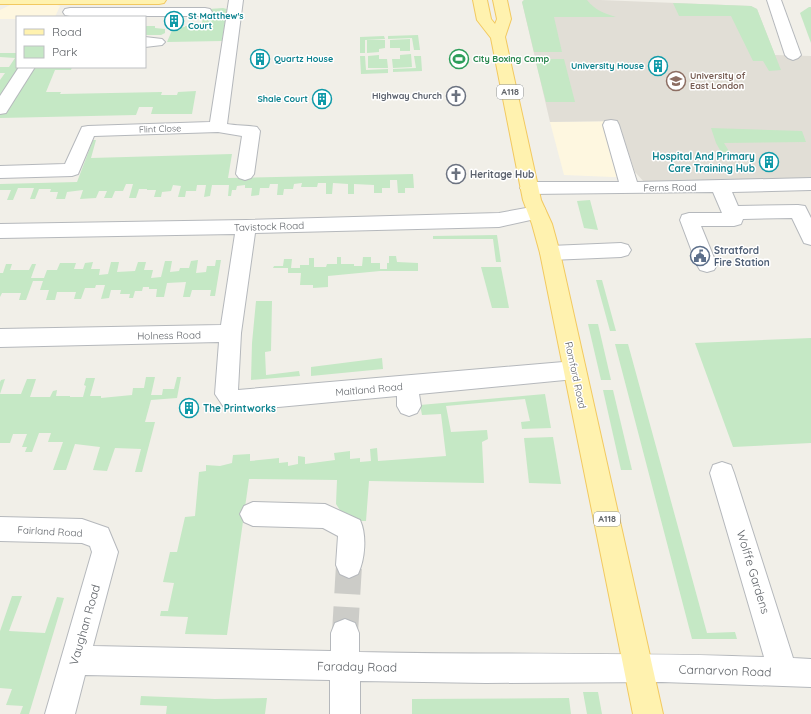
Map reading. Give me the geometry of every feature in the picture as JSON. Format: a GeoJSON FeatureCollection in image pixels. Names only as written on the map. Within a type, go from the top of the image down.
{"type":"FeatureCollection","features":[{"type":"Feature","properties":{"kind":"main road"},"geometry":{"type":"LineString","coordinates":[[0,0],[42,0],[68,9],[159,0]]}},
{"type":"Feature","properties":{"kind":"main road","name":"Romford Road"},"geometry":{"type":"LineString","coordinates":[[480,0],[484,20],[498,38],[529,188],[550,253],[648,714]]}},
{"type":"Feature","properties":{"kind":"main road","name":"Romford Road"},"geometry":{"type":"LineString","coordinates":[[498,38],[504,19],[500,0]]}},
{"type":"Feature","properties":{"kind":"street"},"geometry":{"type":"LineString","coordinates":[[236,0],[218,127],[251,131],[245,174]]}},
{"type":"Feature","properties":{"kind":"street"},"geometry":{"type":"LineString","coordinates":[[774,0],[793,56]]}},
{"type":"Feature","properties":{"kind":"street"},"geometry":{"type":"LineString","coordinates":[[68,9],[205,12]]}},
{"type":"Feature","properties":{"kind":"street"},"geometry":{"type":"LineString","coordinates":[[0,109],[26,68]]}},
{"type":"Feature","properties":{"kind":"street"},"geometry":{"type":"LineString","coordinates":[[611,125],[630,188]]}},
{"type":"Feature","properties":{"kind":"street","name":"Flint Close"},"geometry":{"type":"LineString","coordinates":[[0,172],[72,170],[88,131],[218,127]]}},
{"type":"Feature","properties":{"kind":"street","name":"Ferns Road"},"geometry":{"type":"LineString","coordinates":[[529,188],[630,188],[811,184]]}},
{"type":"Feature","properties":{"kind":"street"},"geometry":{"type":"LineString","coordinates":[[707,265],[689,220],[734,219],[720,186]]}},
{"type":"Feature","properties":{"kind":"street"},"geometry":{"type":"LineString","coordinates":[[732,213],[798,211],[811,238]]}},
{"type":"Feature","properties":{"kind":"street","name":"Tavistock Road"},"geometry":{"type":"LineString","coordinates":[[0,231],[246,227],[499,220],[537,212]]}},
{"type":"Feature","properties":{"kind":"street"},"geometry":{"type":"LineString","coordinates":[[230,333],[246,227]]}},
{"type":"Feature","properties":{"kind":"street"},"geometry":{"type":"LineString","coordinates":[[550,253],[621,250]]}},
{"type":"Feature","properties":{"kind":"street","name":"Holness Road"},"geometry":{"type":"LineString","coordinates":[[0,338],[230,333]]}},
{"type":"Feature","properties":{"kind":"street","name":"Maitland Road"},"geometry":{"type":"LineString","coordinates":[[230,333],[226,394],[232,400],[408,396],[575,370]]}},
{"type":"Feature","properties":{"kind":"street","name":"Wolffe Gardens"},"geometry":{"type":"LineString","coordinates":[[722,473],[783,672]]}},
{"type":"Feature","properties":{"kind":"street"},"geometry":{"type":"LineString","coordinates":[[253,514],[325,516],[351,528],[350,565]]}},
{"type":"Feature","properties":{"kind":"street","name":"Fairland Road"},"geometry":{"type":"LineString","coordinates":[[0,529],[82,531],[99,537]]}},
{"type":"Feature","properties":{"kind":"street","name":"Vaughan Road"},"geometry":{"type":"LineString","coordinates":[[60,714],[105,552],[99,537]]}},
{"type":"Feature","properties":{"kind":"street"},"geometry":{"type":"LineString","coordinates":[[345,633],[345,714]]}},
{"type":"Feature","properties":{"kind":"street","name":"Faraday Road"},"geometry":{"type":"LineString","coordinates":[[75,660],[486,670],[639,669]]}},
{"type":"Feature","properties":{"kind":"street","name":"Carnarvon Road"},"geometry":{"type":"LineString","coordinates":[[639,669],[662,668],[811,674]]}},
{"type":"Feature","properties":{"kind":"shaded area","name":"University of East London"},"geometry":{"type":"Polygon","coordinates":[[[524,0],[600,0],[751,6],[757,9],[775,55],[811,56],[811,178],[645,183],[635,172],[618,121],[550,122],[522,2],[524,0]]]}},
{"type":"Feature","properties":{"kind":"shaded area"},"geometry":{"type":"Polygon","coordinates":[[[10,5],[60,6],[55,16],[16,16],[16,19],[0,19],[0,10],[10,5]]]}},
{"type":"Feature","properties":{"kind":"shaded area"},"geometry":{"type":"Polygon","coordinates":[[[618,121],[637,178],[564,175],[550,122],[618,121]]]}},
{"type":"Feature","properties":{"kind":"green space"},"geometry":{"type":"Polygon","coordinates":[[[524,0],[587,0],[600,11],[616,17],[554,17],[562,52],[534,52],[522,2],[524,0]]]}},
{"type":"Feature","properties":{"kind":"green space"},"geometry":{"type":"Polygon","coordinates":[[[673,3],[751,6],[757,9],[781,70],[769,71],[763,61],[753,61],[731,16],[679,16],[673,3]]]}},
{"type":"Feature","properties":{"kind":"green space"},"geometry":{"type":"Polygon","coordinates":[[[811,7],[811,43],[800,13],[811,7]]]}},
{"type":"Feature","properties":{"kind":"green space"},"geometry":{"type":"Polygon","coordinates":[[[209,9],[227,9],[222,41],[167,42],[173,28],[201,26],[204,15],[207,15],[209,9]]]}},
{"type":"Feature","properties":{"kind":"green space"},"geometry":{"type":"Polygon","coordinates":[[[146,26],[155,26],[155,28],[165,29],[165,33],[161,35],[146,35],[146,26]]]}},
{"type":"Feature","properties":{"kind":"green space"},"geometry":{"type":"Polygon","coordinates":[[[418,35],[420,50],[414,50],[412,38],[388,39],[388,36],[418,35]]]}},
{"type":"Feature","properties":{"kind":"green space"},"geometry":{"type":"Polygon","coordinates":[[[384,36],[385,39],[365,40],[365,53],[360,53],[360,37],[384,36]]]}},
{"type":"Feature","properties":{"kind":"green space"},"geometry":{"type":"Polygon","coordinates":[[[410,39],[410,51],[400,51],[400,48],[390,48],[390,40],[410,39]]]}},
{"type":"Feature","properties":{"kind":"green space"},"geometry":{"type":"Polygon","coordinates":[[[367,40],[385,40],[385,48],[379,49],[379,52],[367,53],[367,40]]]}},
{"type":"Feature","properties":{"kind":"green space"},"geometry":{"type":"Polygon","coordinates":[[[0,53],[16,53],[16,68],[20,68],[0,99],[0,80],[5,73],[0,73],[0,67],[9,67],[15,58],[0,57],[0,53]]]}},
{"type":"Feature","properties":{"kind":"green space"},"geometry":{"type":"Polygon","coordinates":[[[411,54],[412,67],[393,68],[392,59],[400,59],[400,55],[411,54]]]}},
{"type":"Feature","properties":{"kind":"green space"},"geometry":{"type":"Polygon","coordinates":[[[379,55],[379,59],[387,59],[388,68],[368,68],[368,56],[379,55]]]}},
{"type":"Feature","properties":{"kind":"green space"},"geometry":{"type":"Polygon","coordinates":[[[360,56],[365,56],[366,70],[388,69],[388,73],[361,74],[360,56]]]}},
{"type":"Feature","properties":{"kind":"green space"},"geometry":{"type":"Polygon","coordinates":[[[414,56],[421,56],[422,71],[393,72],[393,69],[416,68],[414,56]]]}},
{"type":"Feature","properties":{"kind":"green space"},"geometry":{"type":"Polygon","coordinates":[[[535,59],[564,59],[575,102],[546,102],[535,59]]]}},
{"type":"Feature","properties":{"kind":"green space"},"geometry":{"type":"Polygon","coordinates":[[[30,68],[72,68],[71,70],[55,70],[46,92],[61,92],[60,94],[162,92],[161,95],[177,95],[178,92],[196,91],[192,114],[151,114],[153,107],[139,107],[136,115],[0,118],[0,114],[30,68]]]}},
{"type":"Feature","properties":{"kind":"green space"},"geometry":{"type":"Polygon","coordinates":[[[711,128],[802,131],[806,142],[724,143],[732,156],[724,157],[716,143],[711,128]]]}},
{"type":"Feature","properties":{"kind":"green space"},"geometry":{"type":"Polygon","coordinates":[[[93,140],[96,140],[91,158],[232,154],[228,178],[413,174],[414,188],[405,188],[405,193],[398,193],[397,180],[390,180],[390,188],[382,188],[382,193],[374,193],[374,185],[354,184],[354,194],[348,194],[348,184],[333,183],[332,194],[326,194],[326,183],[318,183],[317,187],[301,187],[302,183],[294,184],[293,189],[284,189],[283,195],[277,195],[278,184],[270,184],[269,188],[260,188],[259,195],[251,196],[252,188],[245,188],[245,185],[237,186],[236,190],[232,190],[231,196],[228,196],[229,185],[212,185],[210,196],[204,197],[206,185],[197,185],[196,191],[186,191],[185,197],[178,197],[181,186],[173,185],[171,191],[162,192],[161,197],[154,197],[156,190],[139,189],[136,198],[129,198],[133,184],[126,184],[123,191],[115,191],[112,198],[104,198],[107,191],[99,191],[96,198],[80,199],[83,190],[67,192],[65,199],[56,199],[58,192],[50,192],[51,189],[39,189],[35,199],[30,199],[34,188],[18,188],[13,200],[7,200],[11,190],[0,190],[0,184],[77,182],[93,140]]]}},
{"type":"Feature","properties":{"kind":"green space"},"geometry":{"type":"Polygon","coordinates":[[[590,200],[598,230],[584,228],[577,201],[590,200]]]}},
{"type":"Feature","properties":{"kind":"green space"},"geometry":{"type":"Polygon","coordinates":[[[497,235],[501,262],[496,262],[493,239],[433,239],[433,236],[497,235]]]}},
{"type":"Feature","properties":{"kind":"green space"},"geometry":{"type":"Polygon","coordinates":[[[389,256],[396,256],[397,262],[418,263],[418,271],[380,271],[328,276],[328,287],[313,288],[313,285],[300,285],[301,273],[288,273],[288,268],[273,268],[274,266],[283,266],[284,259],[292,259],[291,268],[300,268],[300,265],[309,265],[309,258],[314,258],[314,267],[326,267],[327,264],[337,264],[337,257],[341,257],[341,264],[354,264],[354,266],[362,266],[363,257],[371,257],[371,263],[380,263],[380,269],[387,269],[389,256]]]}},
{"type":"Feature","properties":{"kind":"green space"},"geometry":{"type":"Polygon","coordinates":[[[198,260],[196,273],[206,272],[207,266],[215,266],[216,260],[221,260],[215,296],[210,296],[211,290],[192,290],[190,297],[183,297],[186,282],[167,283],[164,297],[156,297],[157,289],[143,287],[142,291],[135,291],[133,298],[129,298],[130,294],[120,294],[121,290],[111,290],[109,298],[101,299],[105,285],[96,285],[95,288],[85,288],[81,299],[74,299],[76,292],[57,292],[55,300],[46,300],[49,290],[40,290],[43,281],[33,281],[26,300],[19,300],[21,293],[2,293],[0,297],[0,273],[3,273],[6,264],[12,264],[10,270],[29,270],[32,264],[36,264],[31,278],[44,278],[47,270],[57,270],[60,263],[76,263],[74,269],[83,269],[85,263],[93,262],[91,269],[100,269],[99,275],[108,274],[111,262],[119,262],[117,272],[135,271],[138,262],[146,262],[144,270],[153,270],[151,278],[161,277],[165,261],[172,261],[170,272],[179,271],[180,268],[189,268],[191,261],[198,260]]]}},
{"type":"Feature","properties":{"kind":"green space"},"geometry":{"type":"Polygon","coordinates":[[[481,267],[501,267],[509,308],[492,308],[481,267]]]}},
{"type":"Feature","properties":{"kind":"green space"},"geometry":{"type":"Polygon","coordinates":[[[596,280],[602,280],[616,331],[610,331],[596,280]]]}},
{"type":"Feature","properties":{"kind":"green space"},"geometry":{"type":"Polygon","coordinates":[[[256,301],[272,301],[271,351],[265,352],[266,375],[299,371],[300,376],[251,380],[252,343],[256,301]]]}},
{"type":"Feature","properties":{"kind":"green space"},"geometry":{"type":"Polygon","coordinates":[[[588,324],[598,324],[611,380],[601,380],[588,324]]]}},
{"type":"Feature","properties":{"kind":"green space"},"geometry":{"type":"Polygon","coordinates":[[[811,338],[811,443],[733,447],[695,343],[811,338]]]}},
{"type":"Feature","properties":{"kind":"green space"},"geometry":{"type":"Polygon","coordinates":[[[615,344],[628,344],[707,633],[735,632],[737,639],[692,639],[615,344]]]}},
{"type":"Feature","properties":{"kind":"green space"},"geometry":{"type":"Polygon","coordinates":[[[382,358],[383,369],[311,376],[311,367],[382,358]]]}},
{"type":"Feature","properties":{"kind":"green space"},"geometry":{"type":"Polygon","coordinates":[[[146,377],[155,377],[151,395],[162,395],[163,389],[174,389],[177,377],[181,377],[177,398],[151,400],[145,422],[155,422],[142,472],[135,472],[141,449],[115,448],[107,471],[93,470],[100,447],[75,444],[66,470],[53,470],[63,442],[48,442],[51,433],[39,433],[32,452],[25,452],[27,447],[22,447],[27,434],[13,434],[10,443],[0,443],[0,394],[21,394],[27,379],[36,379],[30,397],[50,397],[53,391],[57,390],[56,396],[83,397],[86,386],[84,385],[86,378],[95,378],[90,396],[101,396],[101,398],[132,395],[133,388],[144,388],[146,377]]]}},
{"type":"Feature","properties":{"kind":"green space"},"geometry":{"type":"Polygon","coordinates":[[[5,379],[0,394],[0,382],[1,380],[5,379]]]}},
{"type":"Feature","properties":{"kind":"green space"},"geometry":{"type":"Polygon","coordinates":[[[603,390],[613,390],[632,470],[621,470],[603,390]]]}},
{"type":"Feature","properties":{"kind":"green space"},"geometry":{"type":"Polygon","coordinates":[[[545,394],[551,428],[522,429],[521,422],[530,421],[525,399],[446,406],[451,432],[487,430],[488,439],[482,442],[484,483],[369,481],[366,521],[347,521],[336,504],[337,480],[249,479],[227,635],[185,634],[188,617],[160,616],[161,611],[168,611],[174,583],[163,582],[170,552],[177,552],[185,517],[195,516],[199,472],[206,471],[206,465],[220,466],[232,463],[233,455],[250,454],[250,461],[279,458],[279,463],[288,462],[288,466],[298,464],[298,456],[305,457],[305,464],[335,460],[334,453],[350,451],[350,459],[360,458],[360,462],[371,461],[370,449],[377,448],[378,461],[446,456],[441,414],[422,415],[420,405],[545,394]]]}},
{"type":"Feature","properties":{"kind":"green space"},"geometry":{"type":"Polygon","coordinates":[[[553,437],[561,484],[529,483],[524,438],[553,437]]]}},
{"type":"Feature","properties":{"kind":"green space"},"geometry":{"type":"Polygon","coordinates":[[[12,596],[22,596],[9,631],[45,633],[57,597],[64,598],[29,714],[20,714],[23,706],[6,705],[12,689],[0,688],[0,631],[12,596]]]}},
{"type":"Feature","properties":{"kind":"green space"},"geometry":{"type":"Polygon","coordinates":[[[583,692],[598,692],[602,714],[587,714],[583,692]]]}},
{"type":"Feature","properties":{"kind":"green space"},"geometry":{"type":"Polygon","coordinates":[[[141,696],[215,699],[267,698],[265,714],[166,714],[167,706],[140,705],[141,696]]]}},
{"type":"Feature","properties":{"kind":"green space"},"geometry":{"type":"Polygon","coordinates":[[[569,698],[571,714],[412,714],[412,699],[569,698]]]}},
{"type":"Feature","properties":{"kind":"tunnel"},"geometry":{"type":"LineString","coordinates":[[345,633],[349,565]]}},
{"type":"Feature","properties":{"kind":"place","name":"St Matthew's Court"},"geometry":{"type":"Point","coordinates":[174,21]}},
{"type":"Feature","properties":{"kind":"place","name":"Quartz House"},"geometry":{"type":"Point","coordinates":[260,59]}},
{"type":"Feature","properties":{"kind":"place","name":"City Boxing Camp"},"geometry":{"type":"Point","coordinates":[459,59]}},
{"type":"Feature","properties":{"kind":"place","name":"University House"},"geometry":{"type":"Point","coordinates":[658,66]}},
{"type":"Feature","properties":{"kind":"place","name":"University of East London"},"geometry":{"type":"Point","coordinates":[676,81]}},
{"type":"Feature","properties":{"kind":"place","name":"Highway Church"},"geometry":{"type":"Point","coordinates":[456,96]}},
{"type":"Feature","properties":{"kind":"place","name":"Shale Court"},"geometry":{"type":"Point","coordinates":[322,99]}},
{"type":"Feature","properties":{"kind":"place","name":"Hospital And Primary Care Training Hub"},"geometry":{"type":"Point","coordinates":[769,162]}},
{"type":"Feature","properties":{"kind":"place","name":"Heritage Hub"},"geometry":{"type":"Point","coordinates":[456,174]}},
{"type":"Feature","properties":{"kind":"place","name":"Stratford Fire Station"},"geometry":{"type":"Point","coordinates":[700,256]}},
{"type":"Feature","properties":{"kind":"place","name":"The Printworks"},"geometry":{"type":"Point","coordinates":[189,408]}}]}
